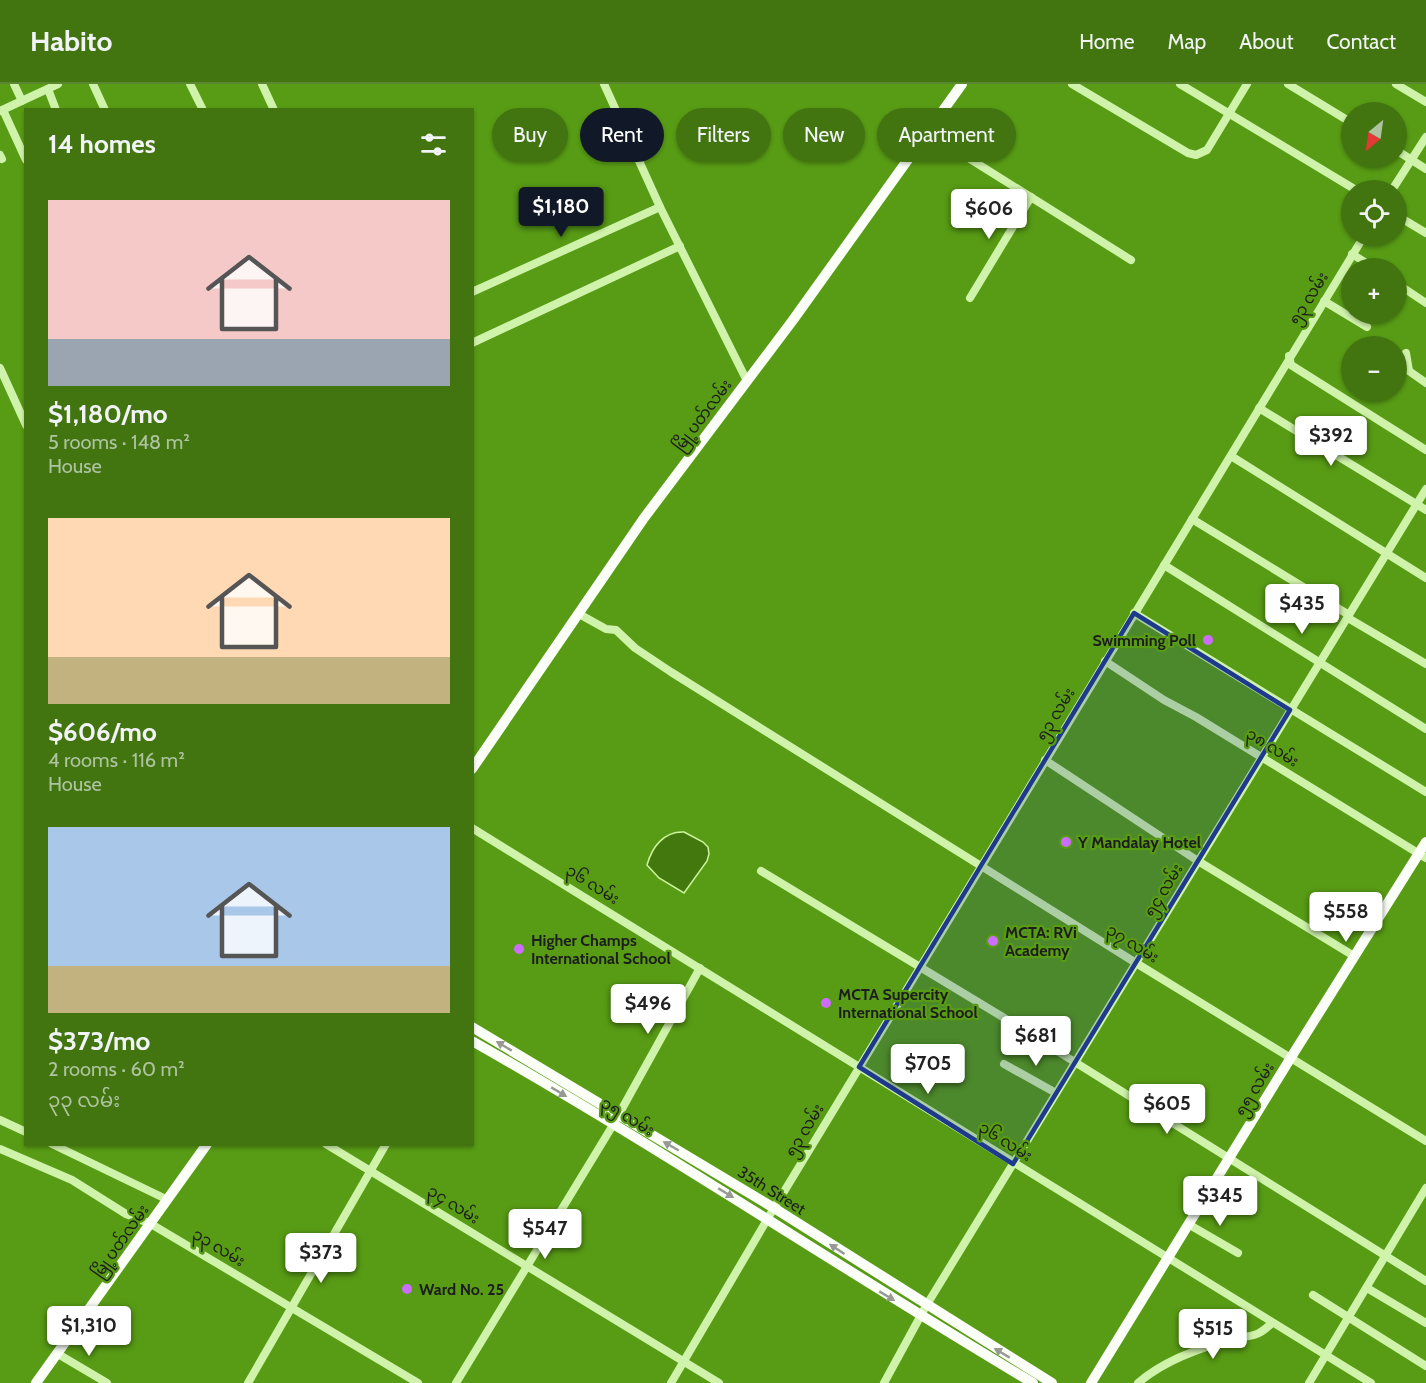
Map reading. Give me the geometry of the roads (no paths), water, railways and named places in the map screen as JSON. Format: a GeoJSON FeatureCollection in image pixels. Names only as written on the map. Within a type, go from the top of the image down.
{"type":"FeatureCollection","features":[{"type":"Feature","properties":{"kind":"main road","name":"မြို့ပတ်လမ်း"},"geometry":{"type":"LineString","coordinates":[[944,108],[962,84]]}},
{"type":"Feature","properties":{"kind":"main road","name":"မြို့ပတ်လမ်း"},"geometry":{"type":"LineString","coordinates":[[474,766],[644,518],[747,381],[905,162]]}},
{"type":"Feature","properties":{"kind":"main road","name":"၅၅ လမ်း"},"geometry":{"type":"LineString","coordinates":[[1091,1383],[1354,956],[1422,856],[1426,842]]}},
{"type":"Feature","properties":{"kind":"main road"},"geometry":{"type":"LineString","coordinates":[[474,1028],[616,1120]]}},
{"type":"Feature","properties":{"kind":"main road","name":"၃၅ လမ်း"},"geometry":{"type":"LineString","coordinates":[[474,1042],[616,1120],[771,1213]]}},
{"type":"Feature","properties":{"kind":"main road","name":"မြို့ပတ်လမ်း"},"geometry":{"type":"LineString","coordinates":[[36,1383],[206,1146]]}},
{"type":"Feature","properties":{"kind":"main road","name":"35th Street"},"geometry":{"type":"LineString","coordinates":[[771,1213],[1049,1382]]}},
{"type":"Feature","properties":{"kind":"main road","name":"35th Street"},"geometry":{"type":"LineString","coordinates":[[771,1213],[921,1317],[1033,1383]]}},
{"type":"Feature","properties":{"kind":"street"},"geometry":{"type":"LineString","coordinates":[[14,84],[22,101]]}},
{"type":"Feature","properties":{"kind":"street"},"geometry":{"type":"LineString","coordinates":[[24,156],[2,110],[58,84]]}},
{"type":"Feature","properties":{"kind":"street"},"geometry":{"type":"LineString","coordinates":[[93,84],[104,108]]}},
{"type":"Feature","properties":{"kind":"street"},"geometry":{"type":"LineString","coordinates":[[189,84],[202,108]]}},
{"type":"Feature","properties":{"kind":"street"},"geometry":{"type":"LineString","coordinates":[[262,84],[273,108]]}},
{"type":"Feature","properties":{"kind":"street"},"geometry":{"type":"LineString","coordinates":[[604,84],[660,207],[747,381]]}},
{"type":"Feature","properties":{"kind":"street"},"geometry":{"type":"LineString","coordinates":[[1072,84],[1188,153],[1196,155],[1207,150],[1247,84]]}},
{"type":"Feature","properties":{"kind":"street"},"geometry":{"type":"LineString","coordinates":[[1180,84],[1341,181]]}},
{"type":"Feature","properties":{"kind":"street"},"geometry":{"type":"LineString","coordinates":[[1396,84],[1426,102]]}},
{"type":"Feature","properties":{"kind":"street"},"geometry":{"type":"LineString","coordinates":[[1291,85],[1341,116]]}},
{"type":"Feature","properties":{"kind":"street"},"geometry":{"type":"LineString","coordinates":[[48,89],[55,108]]}},
{"type":"Feature","properties":{"kind":"street"},"geometry":{"type":"LineString","coordinates":[[1398,180],[1426,137]]}},
{"type":"Feature","properties":{"kind":"street"},"geometry":{"type":"LineString","coordinates":[[1407,156],[1426,169]]}},
{"type":"Feature","properties":{"kind":"street"},"geometry":{"type":"LineString","coordinates":[[976,162],[1131,260]]}},
{"type":"Feature","properties":{"kind":"street"},"geometry":{"type":"LineString","coordinates":[[970,298],[1031,196]]}},
{"type":"Feature","properties":{"kind":"street"},"geometry":{"type":"LineString","coordinates":[[474,291],[660,207]]}},
{"type":"Feature","properties":{"kind":"street"},"geometry":{"type":"LineString","coordinates":[[1407,222],[1426,233]]}},
{"type":"Feature","properties":{"kind":"street"},"geometry":{"type":"LineString","coordinates":[[474,342],[680,246]]}},
{"type":"Feature","properties":{"kind":"street","name":"၅၃ လမ်း"},"geometry":{"type":"LineString","coordinates":[[671,1383],[859,1067],[1357,246]]}},
{"type":"Feature","properties":{"kind":"street"},"geometry":{"type":"LineString","coordinates":[[1352,254],[1358,258]]}},
{"type":"Feature","properties":{"kind":"street"},"geometry":{"type":"LineString","coordinates":[[1407,290],[1426,303]]}},
{"type":"Feature","properties":{"kind":"street"},"geometry":{"type":"LineString","coordinates":[[1324,301],[1367,327]]}},
{"type":"Feature","properties":{"kind":"street"},"geometry":{"type":"LineString","coordinates":[[1289,356],[1291,365],[1426,450]]}},
{"type":"Feature","properties":{"kind":"street"},"geometry":{"type":"LineString","coordinates":[[1407,359],[1409,371],[1426,383]]}},
{"type":"Feature","properties":{"kind":"street"},"geometry":{"type":"LineString","coordinates":[[0,369],[24,421]]}},
{"type":"Feature","properties":{"kind":"street"},"geometry":{"type":"LineString","coordinates":[[1260,408],[1426,510]]}},
{"type":"Feature","properties":{"kind":"street"},"geometry":{"type":"LineString","coordinates":[[1231,456],[1426,578]]}},
{"type":"Feature","properties":{"kind":"street","name":"၅၄ လမ်း"},"geometry":{"type":"LineString","coordinates":[[884,1383],[926,1306],[1426,489]]}},
{"type":"Feature","properties":{"kind":"street"},"geometry":{"type":"LineString","coordinates":[[1192,519],[1426,664]]}},
{"type":"Feature","properties":{"kind":"street"},"geometry":{"type":"LineString","coordinates":[[1164,566],[1426,729]]}},
{"type":"Feature","properties":{"kind":"street"},"geometry":{"type":"LineString","coordinates":[[1134,613],[1426,792]]}},
{"type":"Feature","properties":{"kind":"street","name":"၃၇ လမ်း"},"geometry":{"type":"LineString","coordinates":[[579,614],[606,629],[616,630],[635,648],[1290,1059],[1426,1141]]}},
{"type":"Feature","properties":{"kind":"street","name":"၃၈ လမ်း"},"geometry":{"type":"LineString","coordinates":[[1105,661],[1164,700],[1262,757],[1422,856]]}},
{"type":"Feature","properties":{"kind":"street"},"geometry":{"type":"LineString","coordinates":[[1045,760],[1198,861],[1354,956]]}},
{"type":"Feature","properties":{"kind":"street","name":"၃၆ လမ်း"},"geometry":{"type":"LineString","coordinates":[[474,829],[1371,1383]]}},
{"type":"Feature","properties":{"kind":"street"},"geometry":{"type":"LineString","coordinates":[[761,871],[1076,1062],[1426,1281]]}},
{"type":"Feature","properties":{"kind":"street"},"geometry":{"type":"LineString","coordinates":[[456,1383],[616,1120],[700,968]]}},
{"type":"Feature","properties":{"kind":"street"},"geometry":{"type":"LineString","coordinates":[[1004,1064],[1056,1093]]}},
{"type":"Feature","properties":{"kind":"street"},"geometry":{"type":"LineString","coordinates":[[0,1120],[24,1131]]}},
{"type":"Feature","properties":{"kind":"street"},"geometry":{"type":"LineString","coordinates":[[55,1146],[168,1200]]}},
{"type":"Feature","properties":{"kind":"street","name":"၃၄ လမ်း"},"geometry":{"type":"LineString","coordinates":[[329,1146],[719,1383]]}},
{"type":"Feature","properties":{"kind":"street"},"geometry":{"type":"LineString","coordinates":[[248,1383],[385,1146]]}},
{"type":"Feature","properties":{"kind":"street","name":"၃၃ လမ်း"},"geometry":{"type":"LineString","coordinates":[[0,1149],[72,1180],[126,1214],[151,1224],[418,1383]]}},
{"type":"Feature","properties":{"kind":"street"},"geometry":{"type":"LineString","coordinates":[[1309,1383],[1426,1188]]}},
{"type":"Feature","properties":{"kind":"street"},"geometry":{"type":"LineString","coordinates":[[1188,1224],[1238,1253]]}},
{"type":"Feature","properties":{"kind":"street"},"geometry":{"type":"LineString","coordinates":[[1367,1288],[1426,1323]]}},
{"type":"Feature","properties":{"kind":"street"},"geometry":{"type":"LineString","coordinates":[[1313,1295],[1426,1366]]}},
{"type":"Feature","properties":{"kind":"street"},"geometry":{"type":"LineString","coordinates":[[1138,1383],[1186,1354],[1236,1338],[1256,1336],[1272,1323]]}},
{"type":"Feature","properties":{"kind":"street"},"geometry":{"type":"LineString","coordinates":[[58,1354],[107,1383]]}},
{"type":"Feature","properties":{"kind":"place","name":"Swimming Poll"},"geometry":{"type":"Point","coordinates":[1208,640]}},
{"type":"Feature","properties":{"kind":"place","name":"Y Mandalay Hotel"},"geometry":{"type":"Point","coordinates":[1066,842]}},
{"type":"Feature","properties":{"kind":"place","name":"MCTA: RVi Academy"},"geometry":{"type":"Point","coordinates":[993,941]}},
{"type":"Feature","properties":{"kind":"place","name":"Higher Champs International School"},"geometry":{"type":"Point","coordinates":[519,949]}},
{"type":"Feature","properties":{"kind":"place","name":"MCTA Supercity International School"},"geometry":{"type":"Point","coordinates":[826,1003]}},
{"type":"Feature","properties":{"kind":"place","name":"Ward No. 25"},"geometry":{"type":"Point","coordinates":[407,1289]}}]}
